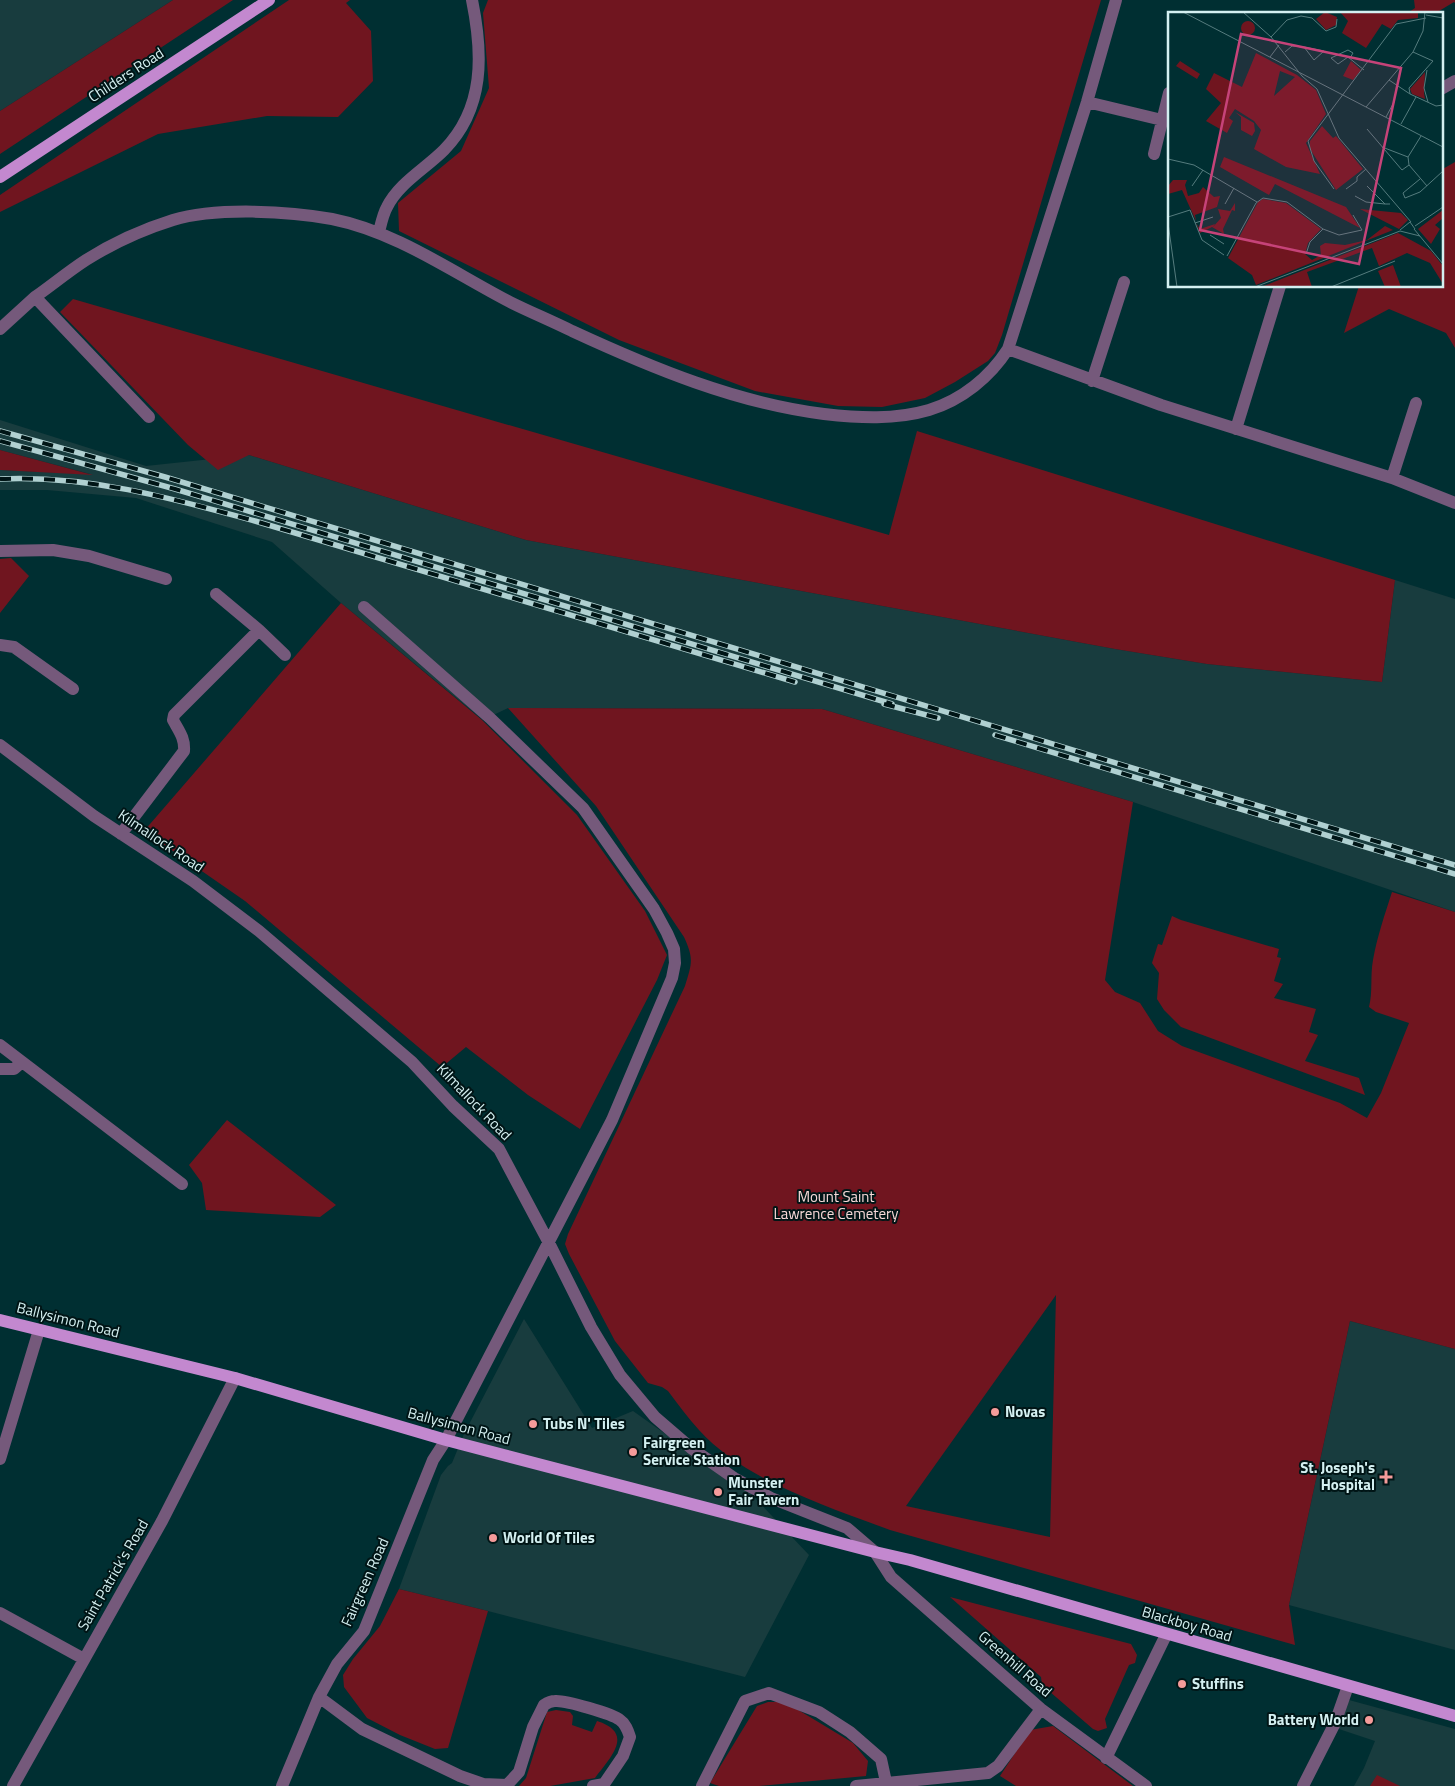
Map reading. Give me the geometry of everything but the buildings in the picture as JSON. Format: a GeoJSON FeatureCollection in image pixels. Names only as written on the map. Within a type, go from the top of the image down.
{"type":"FeatureCollection","features":[{"type":"Feature","properties":{"kind":"main road","name":"Childers Road"},"geometry":{"type":"LineString","coordinates":[[0,176],[269,0]]}},
{"type":"Feature","properties":{"kind":"main road","name":"Ballysimon Road"},"geometry":{"type":"LineString","coordinates":[[0,1320],[235,1378],[446,1440],[910,1560]]}},
{"type":"Feature","properties":{"kind":"main road","name":"Blackboy Road"},"geometry":{"type":"LineString","coordinates":[[910,1560],[1166,1635],[1455,1716]]}},
{"type":"Feature","properties":{"kind":"street"},"geometry":{"type":"LineString","coordinates":[[378,232],[387,206],[398,190],[444,150],[463,125],[475,100],[480,52],[478,27],[472,0]]}},
{"type":"Feature","properties":{"kind":"street"},"geometry":{"type":"LineString","coordinates":[[0,329],[35,297],[88,259],[129,237],[175,220],[231,212],[283,213],[332,219],[378,232],[452,269],[510,302],[606,347],[712,388],[773,406],[810,412],[864,417],[890,417],[914,414],[936,407],[961,395],[988,374],[1008,349],[1116,0]]}},
{"type":"Feature","properties":{"kind":"street"},"geometry":{"type":"LineString","coordinates":[[1442,89],[1455,81]]}},
{"type":"Feature","properties":{"kind":"street"},"geometry":{"type":"LineString","coordinates":[[1154,154],[1168,97]]}},
{"type":"Feature","properties":{"kind":"street"},"geometry":{"type":"LineString","coordinates":[[1086,102],[1162,120]]}},
{"type":"Feature","properties":{"kind":"street"},"geometry":{"type":"LineString","coordinates":[[1092,381],[1124,282]]}},
{"type":"Feature","properties":{"kind":"street"},"geometry":{"type":"LineString","coordinates":[[1236,429],[1279,288]]}},
{"type":"Feature","properties":{"kind":"street"},"geometry":{"type":"LineString","coordinates":[[35,297],[149,417]]}},
{"type":"Feature","properties":{"kind":"street"},"geometry":{"type":"LineString","coordinates":[[1008,349],[1092,381],[1392,478],[1455,503]]}},
{"type":"Feature","properties":{"kind":"street"},"geometry":{"type":"LineString","coordinates":[[1392,478],[1416,403]]}},
{"type":"Feature","properties":{"kind":"street"},"geometry":{"type":"LineString","coordinates":[[0,551],[53,550],[89,556],[166,579]]}},
{"type":"Feature","properties":{"kind":"street"},"geometry":{"type":"LineString","coordinates":[[216,594],[259,630],[284,655]]}},
{"type":"Feature","properties":{"kind":"street","name":"Fairgreen Road"},"geometry":{"type":"LineString","coordinates":[[282,1786],[319,1697],[337,1664],[364,1631],[434,1460],[612,1120],[672,978],[674,962],[674,949],[654,909],[583,808],[490,718],[364,607]]}},
{"type":"Feature","properties":{"kind":"street"},"geometry":{"type":"LineString","coordinates":[[121,834],[184,751],[185,743],[173,720],[174,715],[259,630]]}},
{"type":"Feature","properties":{"kind":"street"},"geometry":{"type":"LineString","coordinates":[[0,644],[14,647],[73,689]]}},
{"type":"Feature","properties":{"kind":"street","name":"Kilmallock Road"},"geometry":{"type":"LineString","coordinates":[[0,745],[94,816],[193,881],[259,931],[412,1062],[453,1106],[499,1149],[549,1243],[590,1327],[620,1375],[655,1417],[691,1448],[734,1478],[771,1498],[847,1528],[875,1552]]}},
{"type":"Feature","properties":{"kind":"street"},"geometry":{"type":"LineString","coordinates":[[0,1045],[182,1184]]}},
{"type":"Feature","properties":{"kind":"street"},"geometry":{"type":"LineString","coordinates":[[0,1069],[14,1069],[22,1062]]}},
{"type":"Feature","properties":{"kind":"street"},"geometry":{"type":"LineString","coordinates":[[0,1459],[38,1330]]}},
{"type":"Feature","properties":{"kind":"street","name":"Saint Patrick's Road"},"geometry":{"type":"LineString","coordinates":[[14,1786],[162,1521],[235,1378]]}},
{"type":"Feature","properties":{"kind":"street","name":"Greenhill Road"},"geometry":{"type":"LineString","coordinates":[[875,1552],[891,1576],[1041,1709],[1146,1786]]}},
{"type":"Feature","properties":{"kind":"street"},"geometry":{"type":"LineString","coordinates":[[0,1613],[84,1659]]}},
{"type":"Feature","properties":{"kind":"street"},"geometry":{"type":"LineString","coordinates":[[1106,1758],[1166,1635]]}},
{"type":"Feature","properties":{"kind":"street"},"geometry":{"type":"LineString","coordinates":[[1304,1786],[1335,1723],[1348,1686]]}},
{"type":"Feature","properties":{"kind":"street"},"geometry":{"type":"LineString","coordinates":[[702,1786],[746,1701],[769,1693],[818,1712],[850,1732],[881,1759],[886,1782]]}},
{"type":"Feature","properties":{"kind":"street"},"geometry":{"type":"LineString","coordinates":[[319,1697],[362,1728],[459,1781],[483,1784],[507,1785],[519,1772],[533,1727],[544,1705],[555,1700],[611,1715],[620,1720],[626,1727],[630,1738],[623,1756],[604,1784],[593,1786]]}},
{"type":"Feature","properties":{"kind":"street"},"geometry":{"type":"LineString","coordinates":[[856,1786],[988,1772],[998,1766],[1041,1709]]}},
{"type":"Feature","properties":{"kind":"shaded area"},"geometry":{"type":"Polygon","coordinates":[[[0,0],[173,0],[0,111],[0,0]]]}},
{"type":"Feature","properties":{"kind":"shaded area"},"geometry":{"type":"Polygon","coordinates":[[[0,420],[146,466],[249,455],[526,540],[1115,649],[1207,664],[1382,682],[1395,580],[1455,599],[1455,912],[1133,802],[822,709],[508,708],[483,720],[341,603],[272,542],[136,498],[47,490],[0,490],[0,470],[90,474],[0,450],[0,420]]]}},
{"type":"Feature","properties":{"kind":"shaded area"},"geometry":{"type":"Polygon","coordinates":[[[524,1319],[592,1428],[633,1411],[753,1496],[809,1555],[745,1677],[399,1589],[441,1475],[452,1463],[464,1434],[524,1319]]]}},
{"type":"Feature","properties":{"kind":"shaded area","name":"St. Joseph's Hospital"},"geometry":{"type":"Polygon","coordinates":[[[1350,1321],[1455,1349],[1455,1650],[1289,1605],[1350,1321]]]}},
{"type":"Feature","properties":{"kind":"shaded area"},"geometry":{"type":"Polygon","coordinates":[[[1349,1700],[1455,1729],[1455,1786],[1354,1786],[1375,1741],[1336,1728],[1349,1700]]]}},
{"type":"Feature","properties":{"kind":"green space"},"geometry":{"type":"Polygon","coordinates":[[[173,0],[233,0],[0,154],[0,111],[173,0]]]}},
{"type":"Feature","properties":{"kind":"green space"},"geometry":{"type":"Polygon","coordinates":[[[289,0],[350,0],[346,3],[371,31],[373,81],[338,117],[267,116],[158,134],[0,212],[0,195],[289,0]]]}},
{"type":"Feature","properties":{"kind":"green space"},"geometry":{"type":"Polygon","coordinates":[[[488,0],[1101,0],[1002,335],[995,353],[988,361],[925,398],[882,407],[838,406],[755,391],[619,340],[399,231],[398,203],[461,151],[489,88],[483,13],[488,0]]]}},
{"type":"Feature","properties":{"kind":"green space"},"geometry":{"type":"Polygon","coordinates":[[[1414,0],[1455,0],[1455,3],[1437,12],[1409,12],[1415,8],[1414,0]]]}},
{"type":"Feature","properties":{"kind":"green space"},"geometry":{"type":"Polygon","coordinates":[[[1455,162],[1455,348],[1446,333],[1389,309],[1344,333],[1358,288],[1442,288],[1442,169],[1455,162]]]}},
{"type":"Feature","properties":{"kind":"green space"},"geometry":{"type":"Polygon","coordinates":[[[73,299],[889,535],[917,431],[1395,580],[1382,682],[1207,664],[1115,649],[526,540],[249,455],[218,470],[188,445],[60,312],[73,299]]]}},
{"type":"Feature","properties":{"kind":"green space"},"geometry":{"type":"Polygon","coordinates":[[[0,450],[93,475],[0,470],[0,450]]]}},
{"type":"Feature","properties":{"kind":"green space"},"geometry":{"type":"Polygon","coordinates":[[[11,558],[29,576],[0,613],[0,559],[11,558]]]}},
{"type":"Feature","properties":{"kind":"green space"},"geometry":{"type":"Polygon","coordinates":[[[341,603],[482,720],[577,815],[645,911],[667,955],[657,980],[580,1129],[528,1095],[466,1047],[442,1067],[245,901],[144,831],[341,603]]]}},
{"type":"Feature","properties":{"kind":"green space","name":"Mount Saint Lawrence Cemetery"},"geometry":{"type":"Polygon","coordinates":[[[508,708],[822,709],[1133,802],[1105,980],[1115,992],[1140,1003],[1158,1031],[1182,1046],[1340,1103],[1367,1118],[1381,1093],[1409,1023],[1376,1012],[1369,1007],[1375,951],[1392,892],[1455,912],[1455,1349],[1350,1321],[1289,1605],[1295,1645],[890,1530],[840,1512],[763,1478],[739,1463],[718,1448],[699,1430],[668,1391],[648,1383],[615,1341],[565,1244],[685,986],[691,956],[684,937],[596,806],[508,708]],[[1056,1295],[906,1506],[1050,1537],[1056,1295]]]}},
{"type":"Feature","properties":{"kind":"green space"},"geometry":{"type":"Polygon","coordinates":[[[1172,916],[1279,949],[1277,957],[1281,958],[1274,981],[1283,984],[1274,998],[1316,1009],[1309,1032],[1318,1035],[1305,1061],[1359,1078],[1365,1095],[1181,1027],[1164,1010],[1157,999],[1159,973],[1152,963],[1158,944],[1162,945],[1172,916]]]}},
{"type":"Feature","properties":{"kind":"green space"},"geometry":{"type":"Polygon","coordinates":[[[227,1120],[336,1205],[320,1217],[206,1210],[202,1183],[189,1165],[227,1120]]]}},
{"type":"Feature","properties":{"kind":"green space"},"geometry":{"type":"Polygon","coordinates":[[[399,1589],[488,1611],[448,1748],[435,1749],[400,1735],[367,1718],[344,1687],[343,1675],[353,1659],[380,1626],[399,1589]]]}},
{"type":"Feature","properties":{"kind":"green space"},"geometry":{"type":"Polygon","coordinates":[[[950,1597],[1131,1644],[1137,1655],[1135,1663],[1129,1665],[1105,1719],[1107,1728],[1098,1731],[1093,1729],[1042,1685],[1041,1677],[950,1597]]]}},
{"type":"Feature","properties":{"kind":"green space"},"geometry":{"type":"Polygon","coordinates":[[[768,1702],[781,1702],[795,1708],[853,1743],[868,1761],[866,1776],[759,1786],[719,1786],[710,1783],[757,1706],[768,1702]]]}},
{"type":"Feature","properties":{"kind":"green space"},"geometry":{"type":"Polygon","coordinates":[[[556,1710],[570,1712],[573,1716],[572,1725],[592,1732],[597,1721],[608,1726],[615,1732],[617,1739],[613,1754],[595,1778],[550,1786],[519,1786],[526,1778],[547,1712],[556,1710]]]}},
{"type":"Feature","properties":{"kind":"green space"},"geometry":{"type":"Polygon","coordinates":[[[1053,1726],[1133,1786],[1016,1786],[1000,1776],[1030,1730],[1053,1726]]]}},
{"type":"Feature","properties":{"kind":"green space"},"geometry":{"type":"Polygon","coordinates":[[[1377,1775],[1400,1786],[1370,1786],[1377,1775]]]}},
{"type":"Feature","properties":{"kind":"railway"},"geometry":{"type":"LineString","coordinates":[[0,431],[165,477],[1455,865]]}},
{"type":"Feature","properties":{"kind":"railway"},"geometry":{"type":"LineString","coordinates":[[0,441],[175,489],[892,704]]}},
{"type":"Feature","properties":{"kind":"railway"},"geometry":{"type":"LineString","coordinates":[[0,479],[33,479],[97,484],[192,504],[255,521],[795,682]]}},
{"type":"Feature","properties":{"kind":"railway"},"geometry":{"type":"LineString","coordinates":[[884,704],[938,718]]}},
{"type":"Feature","properties":{"kind":"railway"},"geometry":{"type":"LineString","coordinates":[[995,735],[1455,874]]}},
{"type":"Feature","properties":{"kind":"place","name":"Novas"},"geometry":{"type":"Point","coordinates":[995,1412]}},
{"type":"Feature","properties":{"kind":"place","name":"Tubs N' Tiles"},"geometry":{"type":"Point","coordinates":[533,1424]}},
{"type":"Feature","properties":{"kind":"place","name":"Fairgreen Service Station"},"geometry":{"type":"Point","coordinates":[633,1452]}},
{"type":"Feature","properties":{"kind":"place","name":"St. Joseph's Hospital"},"geometry":{"type":"Point","coordinates":[1386,1477]}},
{"type":"Feature","properties":{"kind":"place","name":"Munster Fair Tavern"},"geometry":{"type":"Point","coordinates":[718,1492]}},
{"type":"Feature","properties":{"kind":"place","name":"World Of Tiles"},"geometry":{"type":"Point","coordinates":[493,1538]}},
{"type":"Feature","properties":{"kind":"place","name":"Stuffins"},"geometry":{"type":"Point","coordinates":[1182,1684]}},
{"type":"Feature","properties":{"kind":"place","name":"Battery World"},"geometry":{"type":"Point","coordinates":[1369,1720]}}]}
